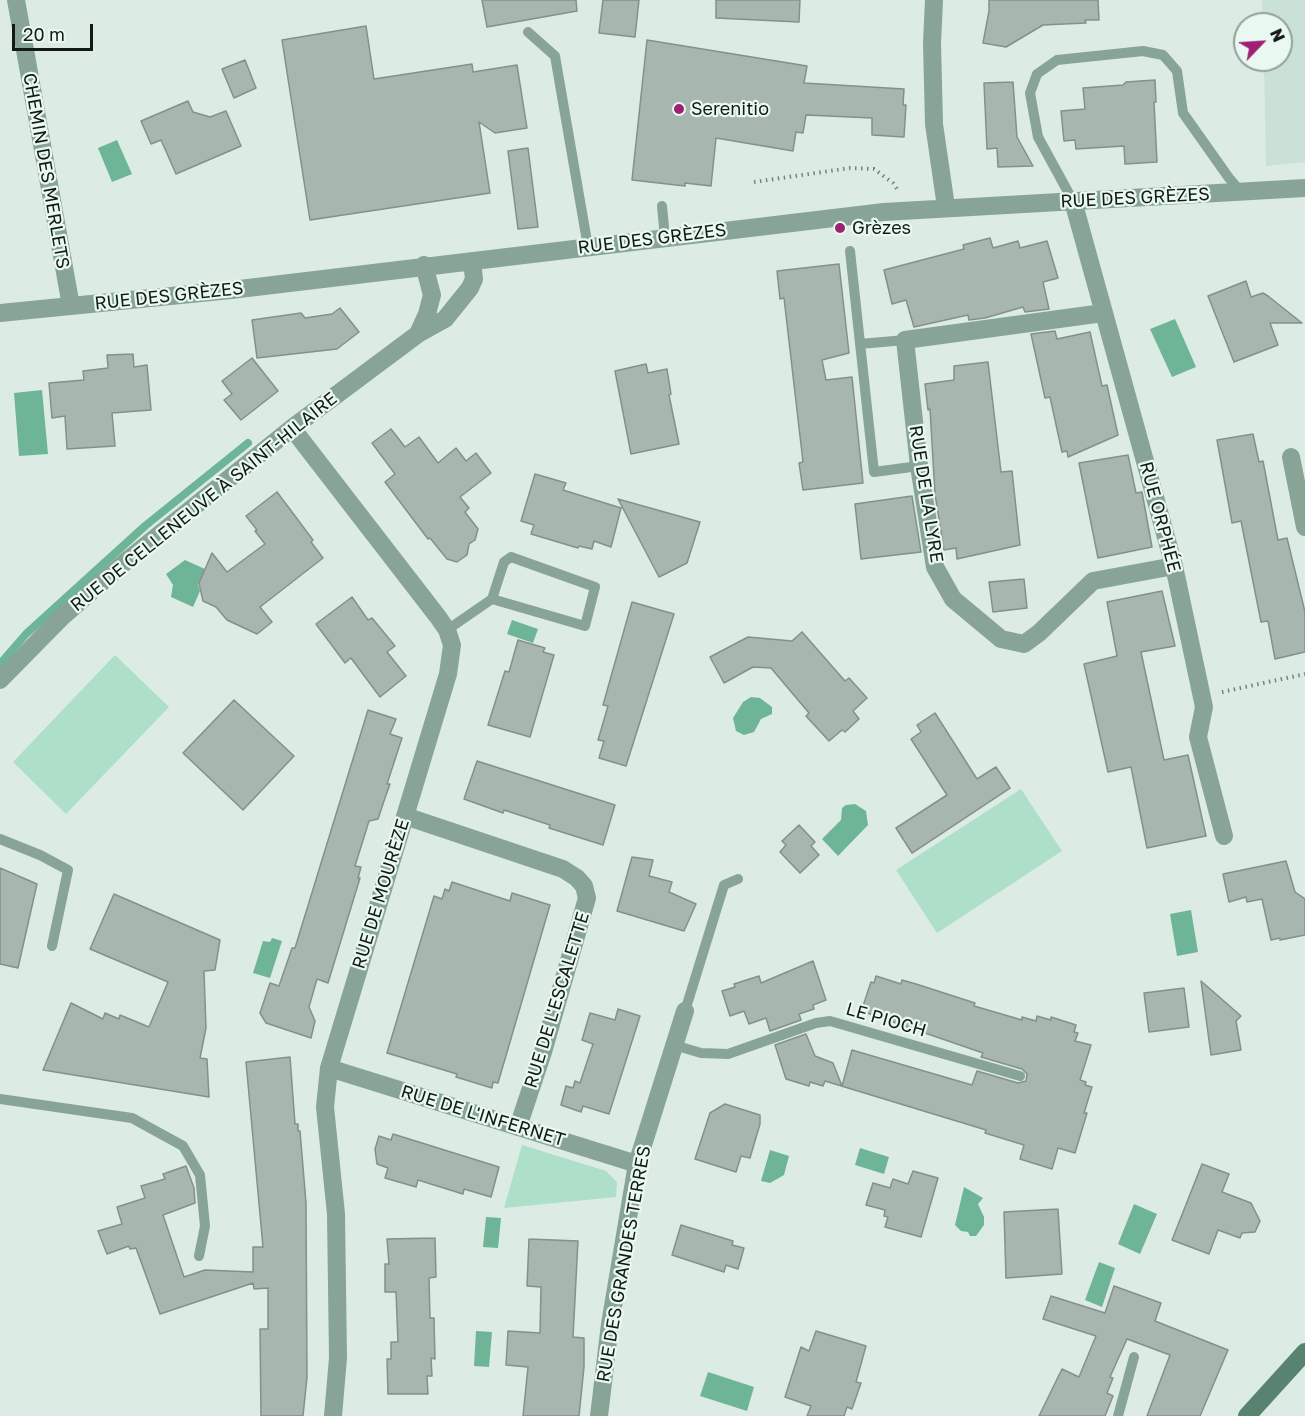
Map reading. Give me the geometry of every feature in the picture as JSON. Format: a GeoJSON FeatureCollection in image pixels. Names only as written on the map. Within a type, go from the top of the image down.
{"type":"FeatureCollection","features":[{"type":"Feature","properties":{"kind":"street","name":"CHEMIN DES MERLETS"},"geometry":{"type":"LineString","coordinates":[[16,0],[71,306]]}},
{"type":"Feature","properties":{"kind":"street"},"geometry":{"type":"LineString","coordinates":[[934,0],[932,43],[934,124],[946,207]]}},
{"type":"Feature","properties":{"kind":"street","name":"RUE DES GRÈZES"},"geometry":{"type":"LineString","coordinates":[[0,313],[231,290],[838,217],[946,207],[1305,188]]}},
{"type":"Feature","properties":{"kind":"street","name":"RUE ORPHÉE"},"geometry":{"type":"LineString","coordinates":[[1073,201],[1174,566],[1204,707],[1198,737],[1224,836]]}},
{"type":"Feature","properties":{"kind":"street","name":"RUE DE CELLENEUVE À SAINT-HILAIRE"},"geometry":{"type":"LineString","coordinates":[[0,680],[62,617],[124,562],[291,428],[418,334],[445,319],[470,288],[474,279],[472,261]]}},
{"type":"Feature","properties":{"kind":"street"},"geometry":{"type":"LineString","coordinates":[[418,334],[427,315],[432,295],[424,265]]}},
{"type":"Feature","properties":{"kind":"street"},"geometry":{"type":"LineString","coordinates":[[905,340],[1103,313]]}},
{"type":"Feature","properties":{"kind":"street","name":"RUE DE LA LYRE"},"geometry":{"type":"LineString","coordinates":[[905,340],[919,466],[935,567],[953,599],[1001,639],[1024,644],[1039,633],[1093,581],[1174,566]]}},
{"type":"Feature","properties":{"kind":"street"},"geometry":{"type":"LineString","coordinates":[[291,428],[447,630]]}},
{"type":"Feature","properties":{"kind":"street"},"geometry":{"type":"LineString","coordinates":[[1291,457],[1305,527]]}},
{"type":"Feature","properties":{"kind":"street","name":"RUE DE MOURÈZE"},"geometry":{"type":"LineString","coordinates":[[333,1416],[338,1358],[338,1325],[336,1214],[325,1107],[329,1068],[448,674],[452,650],[451,637],[447,630]]}},
{"type":"Feature","properties":{"kind":"street","name":"RUE DE L'ESCALETTE"},"geometry":{"type":"LineString","coordinates":[[405,816],[563,869],[577,878],[584,886],[587,898],[543,1052],[518,1127]]}},
{"type":"Feature","properties":{"kind":"street","name":"RUE DES GRANDES TERRES"},"geometry":{"type":"LineString","coordinates":[[599,1416],[610,1324],[637,1164],[685,1011]]}},
{"type":"Feature","properties":{"kind":"street","name":"RUE DE L'INFERNET"},"geometry":{"type":"LineString","coordinates":[[329,1068],[637,1164]]}},
{"type":"Feature","properties":{"kind":"street"},"geometry":{"type":"LineString","coordinates":[[1246,1416],[1305,1352]]}},
{"type":"Feature","properties":{"kind":"lane"},"geometry":{"type":"LineString","coordinates":[[528,32],[555,56],[588,247]]}},
{"type":"Feature","properties":{"kind":"lane"},"geometry":{"type":"LineString","coordinates":[[1073,201],[1038,137],[1030,93],[1037,74],[1057,60],[1143,51],[1163,55],[1177,71],[1184,113],[1241,192]]}},
{"type":"Feature","properties":{"kind":"lane"},"geometry":{"type":"LineString","coordinates":[[662,206],[665,238]]}},
{"type":"Feature","properties":{"kind":"lane"},"geometry":{"type":"LineString","coordinates":[[850,251],[874,472],[919,466]]}},
{"type":"Feature","properties":{"kind":"lane"},"geometry":{"type":"LineString","coordinates":[[860,344],[905,340]]}},
{"type":"Feature","properties":{"kind":"lane"},"geometry":{"type":"LineString","coordinates":[[447,630],[492,599],[504,562],[511,558],[595,587],[585,626],[492,599]]}},
{"type":"Feature","properties":{"kind":"lane"},"geometry":{"type":"LineString","coordinates":[[0,839],[40,855],[68,870],[52,946]]}},
{"type":"Feature","properties":{"kind":"lane"},"geometry":{"type":"LineString","coordinates":[[685,1011],[724,885],[738,879]]}},
{"type":"Feature","properties":{"kind":"lane","name":"LE PIOCH"},"geometry":{"type":"LineString","coordinates":[[674,1045],[701,1053],[728,1054],[816,1023],[830,1021],[1020,1076]]}},
{"type":"Feature","properties":{"kind":"lane"},"geometry":{"type":"LineString","coordinates":[[0,1099],[132,1118],[183,1146],[200,1175],[205,1226],[199,1256]]}},
{"type":"Feature","properties":{"kind":"lane"},"geometry":{"type":"LineString","coordinates":[[1119,1416],[1134,1357]]}},
{"type":"Feature","properties":{"kind":"path"},"geometry":{"type":"LineString","coordinates":[[753,182],[850,168],[874,169],[893,183],[903,197]]}},
{"type":"Feature","properties":{"kind":"path"},"geometry":{"type":"LineString","coordinates":[[1201,696],[1305,674]]}},
{"type":"Feature","properties":{"kind":"shaded area"},"geometry":{"type":"Polygon","coordinates":[[[1262,0],[1305,0],[1305,162],[1266,166],[1264,72],[1293,72],[1293,12],[1262,12],[1262,0]]]}},
{"type":"Feature","properties":{"kind":"shaded area"},"geometry":{"type":"Polygon","coordinates":[[[117,140],[132,174],[112,182],[98,148],[117,140]]]}},
{"type":"Feature","properties":{"kind":"shaded area"},"geometry":{"type":"Polygon","coordinates":[[[1175,319],[1196,367],[1172,377],[1150,329],[1175,319]]]}},
{"type":"Feature","properties":{"kind":"shaded area"},"geometry":{"type":"Polygon","coordinates":[[[42,390],[48,454],[19,456],[14,393],[42,390]]]}},
{"type":"Feature","properties":{"kind":"shaded area"},"geometry":{"type":"Polygon","coordinates":[[[185,560],[205,569],[198,584],[200,591],[193,607],[171,597],[173,585],[166,574],[185,560]]]}},
{"type":"Feature","properties":{"kind":"shaded area"},"geometry":{"type":"Polygon","coordinates":[[[512,620],[538,629],[533,643],[507,634],[512,620]]]}},
{"type":"Feature","properties":{"kind":"shaded area"},"geometry":{"type":"Polygon","coordinates":[[[115,655],[169,707],[66,814],[13,762],[115,655]]]}},
{"type":"Feature","properties":{"kind":"shaded area"},"geometry":{"type":"Polygon","coordinates":[[[751,697],[760,698],[772,707],[772,714],[761,719],[754,732],[744,735],[736,731],[733,718],[743,702],[751,697]]]}},
{"type":"Feature","properties":{"kind":"shaded area"},"geometry":{"type":"Polygon","coordinates":[[[1021,789],[1062,851],[937,933],[896,870],[1021,789]]]}},
{"type":"Feature","properties":{"kind":"shaded area"},"geometry":{"type":"Polygon","coordinates":[[[855,804],[866,811],[868,825],[838,856],[822,839],[841,820],[842,808],[855,804]]]}},
{"type":"Feature","properties":{"kind":"shaded area"},"geometry":{"type":"Polygon","coordinates":[[[1191,910],[1198,952],[1177,956],[1170,914],[1191,910]]]}},
{"type":"Feature","properties":{"kind":"shaded area"},"geometry":{"type":"Polygon","coordinates":[[[272,938],[282,941],[270,978],[253,973],[263,941],[270,942],[272,938]]]}},
{"type":"Feature","properties":{"kind":"shaded area"},"geometry":{"type":"Polygon","coordinates":[[[522,1145],[606,1171],[617,1182],[616,1197],[504,1208],[522,1145]]]}},
{"type":"Feature","properties":{"kind":"shaded area"},"geometry":{"type":"Polygon","coordinates":[[[860,1148],[889,1157],[884,1174],[855,1165],[860,1148]]]}},
{"type":"Feature","properties":{"kind":"shaded area"},"geometry":{"type":"Polygon","coordinates":[[[770,1150],[789,1156],[784,1175],[770,1183],[761,1181],[770,1150]]]}},
{"type":"Feature","properties":{"kind":"shaded area"},"geometry":{"type":"Polygon","coordinates":[[[964,1187],[983,1198],[978,1204],[984,1217],[984,1225],[976,1236],[970,1236],[968,1232],[961,1231],[955,1225],[964,1187]]]}},
{"type":"Feature","properties":{"kind":"shaded area"},"geometry":{"type":"Polygon","coordinates":[[[1134,1204],[1157,1214],[1140,1254],[1118,1244],[1134,1204]]]}},
{"type":"Feature","properties":{"kind":"shaded area"},"geometry":{"type":"Polygon","coordinates":[[[486,1217],[501,1218],[498,1248],[483,1247],[486,1217]]]}},
{"type":"Feature","properties":{"kind":"shaded area"},"geometry":{"type":"Polygon","coordinates":[[[1099,1262],[1115,1268],[1102,1307],[1085,1300],[1099,1262]]]}},
{"type":"Feature","properties":{"kind":"shaded area"},"geometry":{"type":"Polygon","coordinates":[[[476,1331],[492,1332],[489,1367],[474,1366],[476,1331]]]}},
{"type":"Feature","properties":{"kind":"shaded area"},"geometry":{"type":"Polygon","coordinates":[[[708,1372],[754,1387],[747,1411],[700,1396],[708,1372]]]}},
{"type":"Feature","properties":{"kind":"building"},"geometry":{"type":"Polygon","coordinates":[[[482,0],[576,0],[577,11],[487,27],[482,0]]]}},
{"type":"Feature","properties":{"kind":"building"},"geometry":{"type":"Polygon","coordinates":[[[603,0],[639,0],[635,37],[599,33],[603,0]]]}},
{"type":"Feature","properties":{"kind":"building"},"geometry":{"type":"Polygon","coordinates":[[[716,0],[800,0],[799,22],[716,18],[716,0]]]}},
{"type":"Feature","properties":{"kind":"building"},"geometry":{"type":"Polygon","coordinates":[[[989,0],[1098,0],[1099,20],[1085,20],[1086,23],[1043,25],[1006,47],[983,43],[989,0]]]}},
{"type":"Feature","properties":{"kind":"building"},"geometry":{"type":"Polygon","coordinates":[[[366,26],[374,79],[472,64],[473,72],[517,65],[527,128],[495,133],[479,122],[490,193],[310,220],[282,40],[366,26]]]}},
{"type":"Feature","properties":{"kind":"building"},"geometry":{"type":"Polygon","coordinates":[[[647,40],[807,66],[804,83],[904,89],[903,105],[906,105],[904,137],[872,135],[872,118],[806,115],[803,133],[796,132],[793,151],[716,138],[711,186],[685,183],[685,186],[632,180],[647,40]]]}},
{"type":"Feature","properties":{"kind":"building"},"geometry":{"type":"Polygon","coordinates":[[[245,60],[256,88],[234,98],[222,69],[245,60]]]}},
{"type":"Feature","properties":{"kind":"building"},"geometry":{"type":"Polygon","coordinates":[[[1155,80],[1157,162],[1125,164],[1124,146],[1076,149],[1075,140],[1064,141],[1061,111],[1085,109],[1083,88],[1155,80]]]}},
{"type":"Feature","properties":{"kind":"building"},"geometry":{"type":"Polygon","coordinates":[[[1013,82],[1017,137],[1033,166],[998,167],[997,148],[987,149],[984,83],[1013,82]]]}},
{"type":"Feature","properties":{"kind":"building"},"geometry":{"type":"Polygon","coordinates":[[[188,101],[193,112],[210,117],[226,111],[241,146],[176,174],[161,140],[151,144],[141,121],[188,101]]]}},
{"type":"Feature","properties":{"kind":"building"},"geometry":{"type":"Polygon","coordinates":[[[528,148],[538,227],[518,229],[508,151],[528,148]]]}},
{"type":"Feature","properties":{"kind":"building"},"geometry":{"type":"Polygon","coordinates":[[[990,238],[993,248],[1018,241],[1020,248],[1047,241],[1058,278],[1043,282],[1049,309],[1025,312],[1023,307],[985,318],[969,320],[968,315],[914,327],[906,300],[892,304],[884,270],[964,249],[963,245],[990,238]]]}},
{"type":"Feature","properties":{"kind":"building"},"geometry":{"type":"Polygon","coordinates":[[[839,264],[849,353],[822,360],[826,380],[852,377],[863,483],[803,490],[799,463],[803,462],[784,298],[780,299],[777,271],[839,264]]]}},
{"type":"Feature","properties":{"kind":"building"},"geometry":{"type":"Polygon","coordinates":[[[1246,281],[1251,297],[1263,293],[1302,323],[1270,323],[1278,345],[1234,362],[1208,296],[1246,281]]]}},
{"type":"Feature","properties":{"kind":"building"},"geometry":{"type":"Polygon","coordinates":[[[340,308],[359,332],[337,349],[257,358],[252,320],[301,313],[305,318],[332,314],[340,308]]]}},
{"type":"Feature","properties":{"kind":"building"},"geometry":{"type":"Polygon","coordinates":[[[1055,331],[1057,339],[1090,332],[1102,386],[1107,385],[1118,435],[1068,457],[1067,451],[1062,452],[1050,397],[1045,398],[1031,334],[1055,331]]]}},
{"type":"Feature","properties":{"kind":"building"},"geometry":{"type":"Polygon","coordinates":[[[133,354],[134,367],[147,365],[151,410],[112,413],[115,446],[67,449],[65,416],[52,418],[49,383],[84,380],[83,371],[108,368],[107,355],[133,354]]]}},
{"type":"Feature","properties":{"kind":"building"},"geometry":{"type":"Polygon","coordinates":[[[252,358],[278,391],[241,420],[224,400],[232,394],[222,381],[252,358]]]}},
{"type":"Feature","properties":{"kind":"building"},"geometry":{"type":"Polygon","coordinates":[[[988,362],[1001,472],[1012,471],[1020,545],[957,559],[956,548],[944,550],[935,494],[930,409],[928,410],[925,384],[954,380],[954,366],[988,362]]]}},
{"type":"Feature","properties":{"kind":"building"},"geometry":{"type":"Polygon","coordinates":[[[646,364],[648,373],[667,369],[671,394],[669,395],[679,444],[631,454],[615,371],[646,364]]]}},
{"type":"Feature","properties":{"kind":"building"},"geometry":{"type":"Polygon","coordinates":[[[391,429],[405,447],[419,437],[438,463],[456,448],[466,461],[476,453],[491,473],[460,497],[469,508],[465,512],[478,529],[475,540],[469,544],[467,555],[457,562],[447,559],[430,538],[428,539],[385,482],[395,474],[372,443],[391,429]]]}},
{"type":"Feature","properties":{"kind":"building"},"geometry":{"type":"Polygon","coordinates":[[[1253,434],[1259,462],[1263,461],[1278,540],[1287,538],[1305,612],[1305,652],[1275,659],[1268,621],[1261,622],[1241,521],[1232,523],[1217,440],[1253,434]]]}},
{"type":"Feature","properties":{"kind":"building"},"geometry":{"type":"Polygon","coordinates":[[[1128,455],[1136,493],[1142,492],[1152,547],[1098,558],[1079,463],[1128,455]]]}},
{"type":"Feature","properties":{"kind":"building"},"geometry":{"type":"Polygon","coordinates":[[[535,474],[566,483],[563,490],[621,508],[611,547],[594,541],[592,549],[579,546],[578,548],[531,534],[534,525],[521,521],[535,474]]]}},
{"type":"Feature","properties":{"kind":"building"},"geometry":{"type":"Polygon","coordinates":[[[277,492],[313,540],[311,542],[323,558],[260,607],[272,622],[257,634],[227,620],[216,607],[203,601],[199,583],[212,553],[227,572],[265,544],[246,516],[277,492]]]}},
{"type":"Feature","properties":{"kind":"building"},"geometry":{"type":"Polygon","coordinates":[[[912,496],[921,552],[861,559],[855,504],[912,496]]]}},
{"type":"Feature","properties":{"kind":"building"},"geometry":{"type":"Polygon","coordinates":[[[618,499],[700,522],[687,563],[659,577],[618,499]]]}},
{"type":"Feature","properties":{"kind":"building"},"geometry":{"type":"Polygon","coordinates":[[[1024,579],[1027,608],[993,612],[989,582],[1024,579]]]}},
{"type":"Feature","properties":{"kind":"building"},"geometry":{"type":"Polygon","coordinates":[[[1162,591],[1175,646],[1141,652],[1164,760],[1188,755],[1206,836],[1147,848],[1131,767],[1108,772],[1084,664],[1117,656],[1107,602],[1162,591]]]}},
{"type":"Feature","properties":{"kind":"building"},"geometry":{"type":"Polygon","coordinates":[[[352,597],[368,620],[372,618],[395,646],[387,652],[406,676],[380,697],[351,658],[345,663],[316,624],[352,597]]]}},
{"type":"Feature","properties":{"kind":"building"},"geometry":{"type":"Polygon","coordinates":[[[632,602],[674,614],[626,766],[599,758],[604,741],[598,740],[608,706],[603,705],[632,602]]]}},
{"type":"Feature","properties":{"kind":"building"},"geometry":{"type":"Polygon","coordinates":[[[802,632],[845,681],[849,678],[867,698],[853,711],[859,719],[845,732],[842,730],[829,741],[806,716],[809,713],[771,668],[753,667],[724,683],[710,657],[748,637],[792,641],[802,632]]]}},
{"type":"Feature","properties":{"kind":"building"},"geometry":{"type":"Polygon","coordinates":[[[518,640],[545,648],[543,652],[554,655],[530,737],[488,725],[505,671],[509,672],[518,640]]]}},
{"type":"Feature","properties":{"kind":"building"},"geometry":{"type":"Polygon","coordinates":[[[234,700],[294,756],[243,810],[183,753],[234,700]]]}},
{"type":"Feature","properties":{"kind":"building"},"geometry":{"type":"Polygon","coordinates":[[[368,710],[396,719],[390,734],[402,738],[378,819],[369,821],[355,866],[361,867],[358,878],[360,878],[328,983],[317,979],[309,1007],[315,1021],[311,1038],[266,1023],[260,1013],[270,983],[279,986],[292,948],[295,948],[368,710]]]}},
{"type":"Feature","properties":{"kind":"building"},"geometry":{"type":"Polygon","coordinates":[[[935,713],[977,779],[996,767],[1010,788],[912,853],[896,828],[947,795],[911,739],[921,732],[917,725],[935,713]]]}},
{"type":"Feature","properties":{"kind":"building"},"geometry":{"type":"Polygon","coordinates":[[[477,761],[615,805],[603,845],[549,828],[550,825],[504,810],[503,813],[464,799],[477,761]]]}},
{"type":"Feature","properties":{"kind":"building"},"geometry":{"type":"Polygon","coordinates":[[[799,825],[815,842],[811,846],[819,855],[800,873],[780,852],[786,845],[782,841],[799,825]]]}},
{"type":"Feature","properties":{"kind":"building"},"geometry":{"type":"Polygon","coordinates":[[[632,857],[653,860],[649,876],[672,882],[669,892],[696,904],[684,931],[617,911],[632,857]]]}},
{"type":"Feature","properties":{"kind":"building"},"geometry":{"type":"Polygon","coordinates":[[[1286,861],[1295,892],[1305,899],[1305,935],[1271,940],[1262,899],[1247,902],[1246,897],[1229,902],[1223,874],[1286,861]]]}},
{"type":"Feature","properties":{"kind":"building"},"geometry":{"type":"Polygon","coordinates":[[[0,868],[37,884],[18,968],[0,964],[0,868]]]}},
{"type":"Feature","properties":{"kind":"building"},"geometry":{"type":"Polygon","coordinates":[[[452,882],[510,901],[512,893],[550,905],[498,1083],[493,1082],[492,1088],[456,1077],[457,1074],[387,1053],[434,896],[442,899],[445,889],[449,891],[452,882]]]}},
{"type":"Feature","properties":{"kind":"building"},"geometry":{"type":"Polygon","coordinates":[[[114,894],[220,940],[215,970],[204,971],[206,1028],[200,1058],[207,1059],[209,1097],[43,1070],[71,1003],[103,1019],[105,1013],[119,1019],[120,1015],[149,1027],[168,982],[90,949],[114,894]]]}},
{"type":"Feature","properties":{"kind":"building"},"geometry":{"type":"Polygon","coordinates":[[[813,961],[826,1000],[813,1005],[814,1009],[799,1014],[801,1020],[770,1031],[766,1018],[749,1024],[744,1011],[730,1016],[722,991],[735,987],[734,984],[759,976],[761,983],[813,961]]]}},
{"type":"Feature","properties":{"kind":"building"},"geometry":{"type":"Polygon","coordinates":[[[876,976],[901,984],[902,980],[916,984],[975,1003],[974,1006],[1022,1020],[1022,1017],[1036,1021],[1037,1016],[1051,1020],[1051,1017],[1076,1025],[1074,1032],[1078,1033],[1075,1041],[1091,1045],[1080,1080],[1092,1087],[1075,1153],[1058,1148],[1052,1169],[1020,1159],[1024,1145],[985,1133],[986,1130],[825,1081],[823,1086],[810,1082],[809,1086],[786,1079],[775,1045],[806,1034],[815,1056],[833,1063],[842,1086],[852,1050],[972,1085],[977,1071],[1018,1083],[1026,1081],[1027,1074],[1022,1069],[981,1057],[983,1053],[864,1012],[864,1003],[871,982],[874,983],[876,976]]]}},
{"type":"Feature","properties":{"kind":"building"},"geometry":{"type":"Polygon","coordinates":[[[1201,981],[1241,1016],[1236,1021],[1241,1050],[1211,1055],[1201,981]]]}},
{"type":"Feature","properties":{"kind":"building"},"geometry":{"type":"Polygon","coordinates":[[[1184,988],[1189,1027],[1149,1032],[1144,993],[1184,988]]]}},
{"type":"Feature","properties":{"kind":"building"},"geometry":{"type":"Polygon","coordinates":[[[618,1009],[640,1016],[609,1114],[583,1106],[581,1112],[561,1105],[566,1086],[573,1088],[575,1081],[580,1083],[593,1044],[582,1040],[590,1013],[615,1020],[618,1009]]]}},
{"type":"Feature","properties":{"kind":"building"},"geometry":{"type":"Polygon","coordinates":[[[290,1057],[295,1124],[298,1124],[298,1131],[300,1131],[306,1203],[307,1377],[303,1416],[261,1416],[260,1329],[268,1329],[268,1288],[254,1289],[253,1283],[160,1314],[136,1248],[130,1249],[129,1246],[107,1254],[98,1231],[122,1224],[117,1207],[145,1198],[141,1186],[165,1179],[163,1174],[186,1166],[194,1188],[195,1203],[163,1215],[184,1277],[205,1270],[253,1272],[253,1247],[263,1247],[246,1062],[290,1057]]]}},
{"type":"Feature","properties":{"kind":"building"},"geometry":{"type":"Polygon","coordinates":[[[725,1104],[760,1115],[760,1124],[750,1158],[741,1156],[736,1172],[695,1159],[710,1113],[725,1104]]]}},
{"type":"Feature","properties":{"kind":"building"},"geometry":{"type":"Polygon","coordinates":[[[393,1134],[499,1167],[491,1197],[464,1189],[463,1194],[418,1180],[416,1187],[385,1178],[388,1168],[377,1164],[375,1149],[379,1136],[391,1140],[393,1134]]]}},
{"type":"Feature","properties":{"kind":"building"},"geometry":{"type":"Polygon","coordinates":[[[1202,1164],[1229,1174],[1222,1192],[1251,1203],[1260,1221],[1255,1232],[1242,1233],[1240,1238],[1218,1230],[1209,1254],[1172,1240],[1202,1164]]]}},
{"type":"Feature","properties":{"kind":"building"},"geometry":{"type":"Polygon","coordinates":[[[913,1171],[938,1178],[921,1237],[885,1227],[888,1217],[884,1216],[885,1210],[866,1205],[873,1183],[890,1188],[893,1179],[908,1184],[913,1171]]]}},
{"type":"Feature","properties":{"kind":"building"},"geometry":{"type":"Polygon","coordinates":[[[1058,1209],[1062,1274],[1006,1278],[1004,1212],[1058,1209]]]}},
{"type":"Feature","properties":{"kind":"building"},"geometry":{"type":"Polygon","coordinates":[[[681,1225],[733,1241],[732,1245],[744,1248],[738,1269],[726,1265],[724,1272],[672,1255],[681,1225]]]}},
{"type":"Feature","properties":{"kind":"building"},"geometry":{"type":"Polygon","coordinates":[[[435,1238],[436,1277],[429,1278],[430,1318],[434,1318],[435,1359],[431,1358],[432,1376],[427,1376],[428,1394],[388,1394],[387,1359],[391,1359],[391,1342],[398,1342],[396,1292],[385,1292],[385,1264],[389,1264],[387,1239],[435,1238]]]}},
{"type":"Feature","properties":{"kind":"building"},"geometry":{"type":"Polygon","coordinates":[[[529,1239],[578,1241],[573,1337],[584,1338],[584,1367],[579,1416],[523,1416],[528,1367],[506,1365],[508,1331],[540,1333],[541,1287],[527,1286],[529,1239]]]}},
{"type":"Feature","properties":{"kind":"building"},"geometry":{"type":"Polygon","coordinates":[[[1114,1286],[1161,1303],[1155,1321],[1228,1350],[1200,1416],[1147,1416],[1170,1355],[1127,1339],[1110,1377],[1113,1378],[1107,1393],[1113,1396],[1105,1416],[1039,1416],[1062,1369],[1079,1377],[1096,1336],[1043,1319],[1051,1296],[1105,1313],[1114,1286]]]}},
{"type":"Feature","properties":{"kind":"building"},"geometry":{"type":"Polygon","coordinates":[[[816,1331],[866,1346],[856,1382],[861,1383],[852,1409],[847,1407],[844,1416],[807,1416],[811,1406],[785,1397],[801,1347],[809,1351],[816,1331]]]}},
{"type":"Feature","properties":{"kind":"waterway"},"geometry":{"type":"LineString","coordinates":[[0,664],[26,634],[145,526],[248,443]]}},
{"type":"Feature","properties":{"kind":"place","name":"Serenitio"},"geometry":{"type":"Point","coordinates":[679,109]}},
{"type":"Feature","properties":{"kind":"place","name":"Grèzes"},"geometry":{"type":"Point","coordinates":[840,228]}}]}
